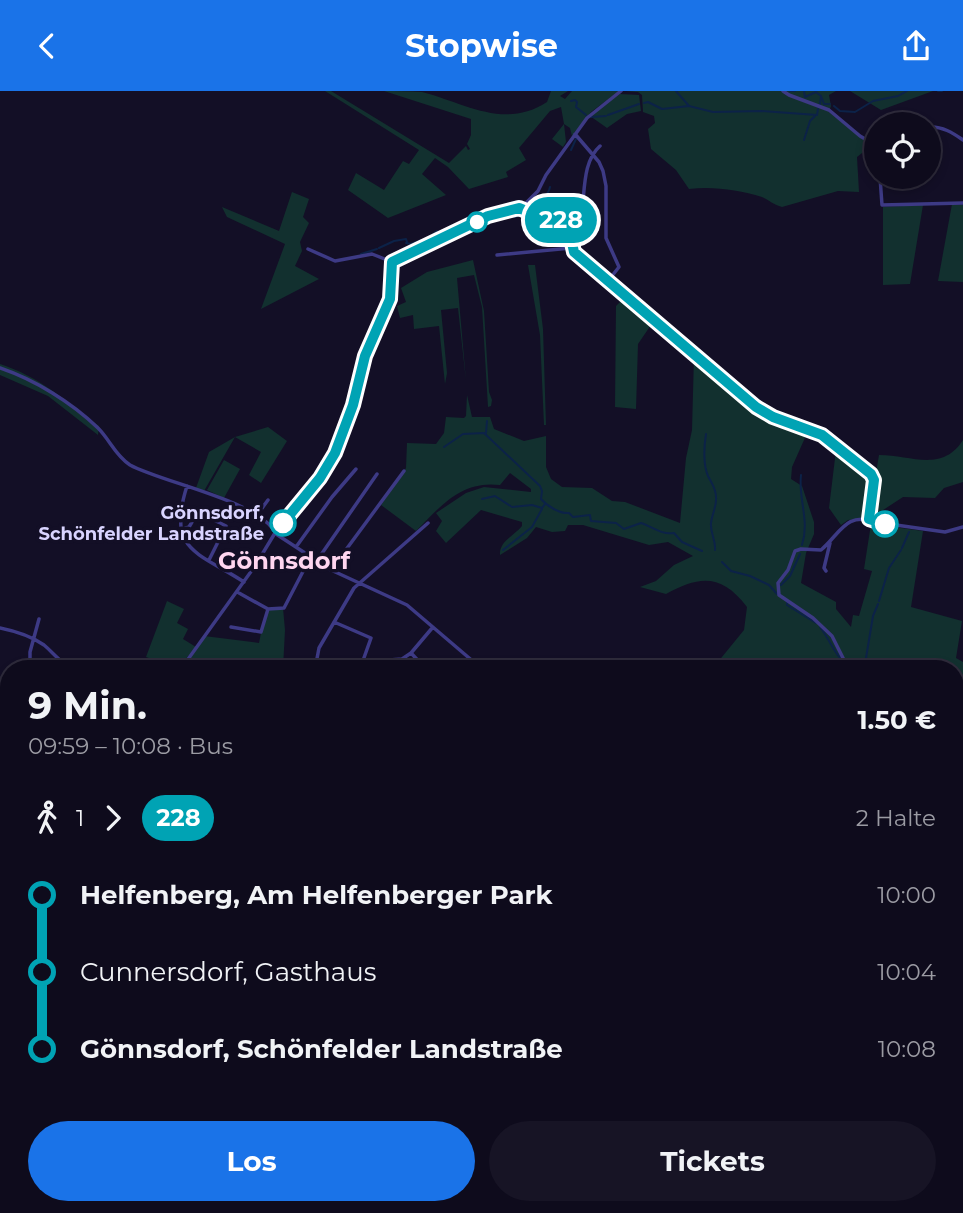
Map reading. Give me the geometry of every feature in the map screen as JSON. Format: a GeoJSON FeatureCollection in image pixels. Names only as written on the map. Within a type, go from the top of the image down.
{"type":"FeatureCollection","features":[{"type":"Feature","properties":{"kind":"street"},"geometry":{"type":"LineString","coordinates":[[189,660],[276,534],[326,470],[353,405],[361,366],[391,296],[392,262],[488,216],[519,208],[526,203],[536,193],[582,123],[621,91]]}},
{"type":"Feature","properties":{"kind":"street"},"geometry":{"type":"LineString","coordinates":[[783,91],[829,110],[864,139]]}},
{"type":"Feature","properties":{"kind":"street"},"geometry":{"type":"LineString","coordinates":[[941,129],[963,141]]}},
{"type":"Feature","properties":{"kind":"street"},"geometry":{"type":"LineString","coordinates":[[575,134],[599,162],[605,179],[606,238],[619,264],[618,270],[608,281]]}},
{"type":"Feature","properties":{"kind":"street"},"geometry":{"type":"LineString","coordinates":[[582,210],[588,168],[600,146]]}},
{"type":"Feature","properties":{"kind":"street"},"geometry":{"type":"LineString","coordinates":[[881,189],[882,205],[963,203]]}},
{"type":"Feature","properties":{"kind":"street"},"geometry":{"type":"LineString","coordinates":[[526,203],[527,210]]}},
{"type":"Feature","properties":{"kind":"street"},"geometry":{"type":"LineString","coordinates":[[519,208],[541,217],[564,221],[571,235],[572,249],[763,413],[822,435],[871,474],[874,480],[869,519]]}},
{"type":"Feature","properties":{"kind":"street"},"geometry":{"type":"LineString","coordinates":[[309,249],[335,261],[372,254],[392,262]]}},
{"type":"Feature","properties":{"kind":"street"},"geometry":{"type":"LineString","coordinates":[[497,254],[572,249]]}},
{"type":"Feature","properties":{"kind":"street"},"geometry":{"type":"LineString","coordinates":[[0,368],[40,385],[73,408],[98,428],[115,451],[130,464],[257,516],[272,526],[276,534],[316,562],[401,601],[472,660]]}},
{"type":"Feature","properties":{"kind":"street"},"geometry":{"type":"LineString","coordinates":[[296,547],[356,469]]}},
{"type":"Feature","properties":{"kind":"street"},"geometry":{"type":"LineString","coordinates":[[331,570],[404,471]]}},
{"type":"Feature","properties":{"kind":"street"},"geometry":{"type":"LineString","coordinates":[[316,562],[377,474]]}},
{"type":"Feature","properties":{"kind":"street"},"geometry":{"type":"LineString","coordinates":[[187,486],[179,517],[180,530],[187,544],[244,582]]}},
{"type":"Feature","properties":{"kind":"street"},"geometry":{"type":"LineString","coordinates":[[257,516],[268,500]]}},
{"type":"Feature","properties":{"kind":"street"},"geometry":{"type":"LineString","coordinates":[[180,530],[189,527],[198,512],[226,526],[208,560]]}},
{"type":"Feature","properties":{"kind":"street"},"geometry":{"type":"LineString","coordinates":[[821,550],[841,527],[849,522],[869,519],[945,533],[963,527]]}},
{"type":"Feature","properties":{"kind":"street"},"geometry":{"type":"LineString","coordinates":[[316,660],[318,647],[359,583],[428,523]]}},
{"type":"Feature","properties":{"kind":"street"},"geometry":{"type":"LineString","coordinates":[[826,571],[824,568],[831,541]]}},
{"type":"Feature","properties":{"kind":"street"},"geometry":{"type":"LineString","coordinates":[[827,555],[821,550],[797,549],[788,571],[778,583],[778,593],[813,618],[832,636],[844,660]]}},
{"type":"Feature","properties":{"kind":"street"},"geometry":{"type":"LineString","coordinates":[[239,593],[268,609],[284,608],[310,558]]}},
{"type":"Feature","properties":{"kind":"street"},"geometry":{"type":"LineString","coordinates":[[231,627],[261,632],[268,609]]}},
{"type":"Feature","properties":{"kind":"street"},"geometry":{"type":"LineString","coordinates":[[30,660],[39,619]]}},
{"type":"Feature","properties":{"kind":"street"},"geometry":{"type":"LineString","coordinates":[[334,622],[371,638],[364,660]]}},
{"type":"Feature","properties":{"kind":"street"},"geometry":{"type":"LineString","coordinates":[[389,660],[402,659],[411,653],[433,627]]}},
{"type":"Feature","properties":{"kind":"street"},"geometry":{"type":"LineString","coordinates":[[0,628],[33,639],[59,660]]}},
{"type":"Feature","properties":{"kind":"street"},"geometry":{"type":"LineString","coordinates":[[411,653],[417,660]]}},
{"type":"Feature","properties":{"kind":"green space"},"geometry":{"type":"Polygon","coordinates":[[[325,91],[331,91],[449,163],[466,146],[470,149],[467,144],[471,135],[471,119],[384,91],[422,92],[484,112],[515,114],[547,102],[551,91],[568,91],[560,96],[565,99],[572,91],[619,91],[591,112],[572,136],[570,128],[564,124],[561,107],[550,111],[519,148],[526,160],[506,172],[508,177],[469,189],[448,167],[435,158],[422,174],[446,195],[388,218],[348,190],[356,173],[384,190],[403,161],[409,164],[419,150],[325,91]]]}},
{"type":"Feature","properties":{"kind":"green space"},"geometry":{"type":"Polygon","coordinates":[[[626,91],[836,91],[829,95],[829,112],[864,139],[864,151],[857,157],[859,192],[838,191],[782,207],[762,197],[735,191],[689,189],[676,170],[651,149],[648,129],[655,123],[654,116],[643,112],[642,95],[626,91]]]}},
{"type":"Feature","properties":{"kind":"green space"},"geometry":{"type":"Polygon","coordinates":[[[850,91],[933,91],[881,110],[850,91]]]}},
{"type":"Feature","properties":{"kind":"green space"},"geometry":{"type":"Polygon","coordinates":[[[620,94],[639,95],[641,111],[627,114],[607,128],[590,116],[620,94]]]}},
{"type":"Feature","properties":{"kind":"green space"},"geometry":{"type":"Polygon","coordinates":[[[564,124],[566,142],[563,147],[552,139],[564,124]]]}},
{"type":"Feature","properties":{"kind":"green space"},"geometry":{"type":"Polygon","coordinates":[[[292,192],[309,199],[303,217],[309,223],[300,242],[302,251],[295,266],[319,279],[261,309],[285,244],[227,217],[222,207],[279,231],[292,192]]]}},
{"type":"Feature","properties":{"kind":"green space"},"geometry":{"type":"Polygon","coordinates":[[[952,204],[963,205],[963,282],[938,281],[952,204]]]}},
{"type":"Feature","properties":{"kind":"green space"},"geometry":{"type":"Polygon","coordinates":[[[923,205],[910,284],[883,285],[883,207],[923,205]]]}},
{"type":"Feature","properties":{"kind":"green space"},"geometry":{"type":"Polygon","coordinates":[[[473,260],[484,311],[489,392],[492,400],[491,406],[488,407],[482,307],[474,275],[457,278],[466,381],[458,308],[441,310],[447,373],[445,384],[439,326],[414,329],[413,315],[400,318],[397,306],[406,302],[401,288],[427,272],[473,260]]]}},
{"type":"Feature","properties":{"kind":"green space"},"geometry":{"type":"Polygon","coordinates":[[[528,265],[535,265],[543,329],[546,425],[540,335],[528,265]]]}},
{"type":"Feature","properties":{"kind":"green space"},"geometry":{"type":"Polygon","coordinates":[[[625,297],[653,322],[638,344],[636,409],[615,407],[616,306],[625,297]]]}},
{"type":"Feature","properties":{"kind":"green space"},"geometry":{"type":"Polygon","coordinates":[[[694,356],[754,409],[768,418],[808,431],[792,467],[791,479],[802,486],[814,522],[814,534],[806,553],[801,583],[836,602],[836,609],[851,627],[853,615],[859,616],[872,571],[864,569],[871,524],[923,531],[911,607],[962,621],[956,658],[960,660],[720,660],[744,630],[747,607],[729,588],[710,581],[689,583],[666,594],[640,587],[656,581],[674,565],[693,556],[668,542],[649,545],[583,525],[568,525],[565,531],[552,532],[536,527],[527,538],[500,555],[502,546],[522,526],[522,522],[481,510],[446,543],[436,531],[442,521],[436,513],[466,493],[484,487],[531,492],[531,489],[510,473],[500,485],[474,487],[452,497],[416,531],[381,505],[406,468],[407,443],[436,444],[444,433],[446,417],[466,416],[467,395],[472,417],[490,417],[494,429],[524,441],[546,436],[546,467],[551,479],[562,487],[592,488],[612,501],[625,502],[680,523],[686,458],[692,430],[694,356]]]}},
{"type":"Feature","properties":{"kind":"green space"},"geometry":{"type":"Polygon","coordinates":[[[0,364],[27,375],[64,399],[99,426],[98,435],[48,396],[0,375],[0,364]]]}},
{"type":"Feature","properties":{"kind":"green space"},"geometry":{"type":"Polygon","coordinates":[[[268,427],[287,441],[261,483],[249,475],[261,452],[235,437],[268,427]]]}},
{"type":"Feature","properties":{"kind":"green space"},"geometry":{"type":"Polygon","coordinates":[[[235,437],[204,491],[196,488],[209,452],[235,437]]]}},
{"type":"Feature","properties":{"kind":"green space"},"geometry":{"type":"Polygon","coordinates":[[[963,440],[963,482],[944,488],[935,498],[903,497],[877,514],[848,520],[841,525],[829,508],[836,450],[875,479],[879,455],[936,459],[955,450],[963,440]]]}},
{"type":"Feature","properties":{"kind":"green space"},"geometry":{"type":"Polygon","coordinates":[[[224,460],[240,469],[224,498],[207,490],[224,460]]]}},
{"type":"Feature","properties":{"kind":"green space"},"geometry":{"type":"Polygon","coordinates":[[[167,601],[184,609],[177,623],[188,629],[183,639],[196,647],[185,660],[155,660],[146,657],[167,601]]]}},
{"type":"Feature","properties":{"kind":"green space"},"geometry":{"type":"Polygon","coordinates":[[[283,608],[283,660],[187,660],[204,636],[259,643],[268,609],[283,608]]]}},
{"type":"Feature","properties":{"kind":"waterway"},"geometry":{"type":"LineString","coordinates":[[676,91],[689,106]]}},
{"type":"Feature","properties":{"kind":"waterway"},"geometry":{"type":"LineString","coordinates":[[790,91],[795,91]]}},
{"type":"Feature","properties":{"kind":"waterway"},"geometry":{"type":"LineString","coordinates":[[804,91],[805,97],[816,92],[821,96]]}},
{"type":"Feature","properties":{"kind":"waterway"},"geometry":{"type":"LineString","coordinates":[[834,106],[840,111],[855,112],[873,101],[898,96],[907,91]]}},
{"type":"Feature","properties":{"kind":"waterway"},"geometry":{"type":"LineString","coordinates":[[820,104],[821,96],[824,104],[830,104]]}},
{"type":"Feature","properties":{"kind":"waterway"},"geometry":{"type":"LineString","coordinates":[[571,101],[575,100],[576,107],[586,115]]}},
{"type":"Feature","properties":{"kind":"waterway"},"geometry":{"type":"LineString","coordinates":[[644,103],[648,102],[662,109],[689,106],[713,112],[761,111],[817,115],[818,109]]}},
{"type":"Feature","properties":{"kind":"waterway"},"geometry":{"type":"LineString","coordinates":[[608,115],[639,104]]}},
{"type":"Feature","properties":{"kind":"waterway"},"geometry":{"type":"LineString","coordinates":[[591,117],[606,116]]}},
{"type":"Feature","properties":{"kind":"waterway"},"geometry":{"type":"LineString","coordinates":[[804,140],[810,121],[815,116]]}},
{"type":"Feature","properties":{"kind":"waterway"},"geometry":{"type":"LineString","coordinates":[[571,150],[576,139]]}},
{"type":"Feature","properties":{"kind":"waterway"},"geometry":{"type":"LineString","coordinates":[[529,208],[542,199],[550,187]]}},
{"type":"Feature","properties":{"kind":"waterway"},"geometry":{"type":"LineString","coordinates":[[515,217],[526,212]]}},
{"type":"Feature","properties":{"kind":"waterway"},"geometry":{"type":"LineString","coordinates":[[457,225],[465,224]]}},
{"type":"Feature","properties":{"kind":"waterway"},"geometry":{"type":"LineString","coordinates":[[444,230],[454,226]]}},
{"type":"Feature","properties":{"kind":"waterway"},"geometry":{"type":"LineString","coordinates":[[427,239],[437,231]]}},
{"type":"Feature","properties":{"kind":"waterway"},"geometry":{"type":"LineString","coordinates":[[379,248],[394,241],[406,239],[407,242]]}},
{"type":"Feature","properties":{"kind":"waterway"},"geometry":{"type":"LineString","coordinates":[[406,243],[422,240]]}},
{"type":"Feature","properties":{"kind":"waterway"},"geometry":{"type":"LineString","coordinates":[[361,254],[377,249]]}},
{"type":"Feature","properties":{"kind":"waterway"},"geometry":{"type":"LineString","coordinates":[[486,433],[487,421]]}},
{"type":"Feature","properties":{"kind":"waterway"},"geometry":{"type":"LineString","coordinates":[[444,447],[463,434],[484,433],[540,486],[541,499],[554,509],[569,513],[573,517],[590,515],[591,521],[616,523],[624,529],[641,523],[661,532],[674,533],[682,542],[702,551]]}},
{"type":"Feature","properties":{"kind":"waterway"},"geometry":{"type":"LineString","coordinates":[[706,434],[705,466],[716,494],[711,527],[715,550]]}},
{"type":"Feature","properties":{"kind":"waterway"},"geometry":{"type":"LineString","coordinates":[[801,475],[805,527],[802,545]]}},
{"type":"Feature","properties":{"kind":"waterway"},"geometry":{"type":"LineString","coordinates":[[482,499],[495,496],[512,507],[532,505],[542,508],[545,504]]}},
{"type":"Feature","properties":{"kind":"waterway"},"geometry":{"type":"LineString","coordinates":[[503,550],[532,527],[542,509]]}},
{"type":"Feature","properties":{"kind":"waterway"},"geometry":{"type":"LineString","coordinates":[[902,548],[909,532]]}},
{"type":"Feature","properties":{"kind":"waterway"},"geometry":{"type":"LineString","coordinates":[[879,601],[889,568],[901,550]]}},
{"type":"Feature","properties":{"kind":"waterway"},"geometry":{"type":"LineString","coordinates":[[781,585],[790,576],[800,554]]}},
{"type":"Feature","properties":{"kind":"waterway"},"geometry":{"type":"LineString","coordinates":[[722,562],[731,571],[750,576],[780,594]]}},
{"type":"Feature","properties":{"kind":"waterway"},"geometry":{"type":"LineString","coordinates":[[787,602],[787,605],[816,623]]}},
{"type":"Feature","properties":{"kind":"waterway"},"geometry":{"type":"LineString","coordinates":[[866,660],[873,616],[878,604]]}},
{"type":"Feature","properties":{"kind":"waterway"},"geometry":{"type":"LineString","coordinates":[[820,627],[842,660]]}},
{"type":"Feature","properties":{"kind":"bus line","name":"228"},"geometry":{"type":"LineString","coordinates":[[283,523],[320,478],[335,453],[353,405],[365,356],[390,299],[392,262],[488,216],[519,208],[541,217],[564,221],[568,225],[574,252],[763,413],[822,435],[871,474],[874,480],[869,519],[885,524]]}},
{"type":"Feature","properties":{"kind":"place","name":"Gönnsdorf, Schönfelder Landstraße"},"geometry":{"type":"Point","coordinates":[283,523]}},
{"type":"Feature","properties":{"kind":"district","name":"Gönnsdorf"},"geometry":{"type":"Point","coordinates":[284,561]}}]}
